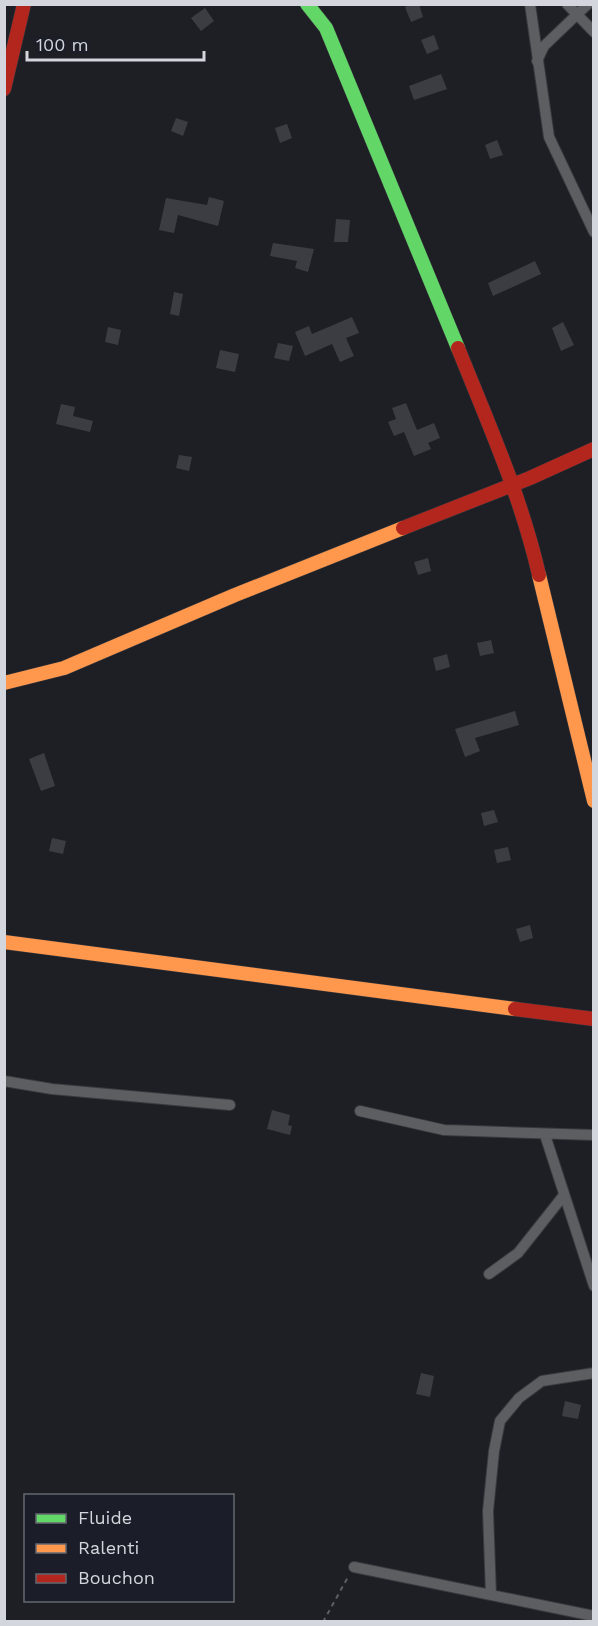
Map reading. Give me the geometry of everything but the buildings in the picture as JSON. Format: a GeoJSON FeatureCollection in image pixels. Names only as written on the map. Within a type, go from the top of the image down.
{"type":"FeatureCollection","features":[{"type":"Feature","properties":{"kind":"street"},"geometry":{"type":"LineString","coordinates":[[4,90],[24,4]]}},
{"type":"Feature","properties":{"kind":"street"},"geometry":{"type":"LineString","coordinates":[[307,4],[326,28],[382,158],[513,484],[528,527],[588,758],[594,801]]}},
{"type":"Feature","properties":{"kind":"street"},"geometry":{"type":"LineString","coordinates":[[530,4],[549,137],[594,232]]}},
{"type":"Feature","properties":{"kind":"street"},"geometry":{"type":"LineString","coordinates":[[567,4],[594,32]]}},
{"type":"Feature","properties":{"kind":"street"},"geometry":{"type":"LineString","coordinates":[[537,61],[543,46],[588,4]]}},
{"type":"Feature","properties":{"kind":"street"},"geometry":{"type":"LineString","coordinates":[[4,683],[64,668],[235,595],[513,484],[594,449]]}},
{"type":"Feature","properties":{"kind":"street"},"geometry":{"type":"LineString","coordinates":[[4,942],[594,1019]]}},
{"type":"Feature","properties":{"kind":"street"},"geometry":{"type":"LineString","coordinates":[[4,1081],[52,1089],[230,1105]]}},
{"type":"Feature","properties":{"kind":"street"},"geometry":{"type":"LineString","coordinates":[[360,1111],[444,1130],[594,1135]]}},
{"type":"Feature","properties":{"kind":"street"},"geometry":{"type":"LineString","coordinates":[[545,1135],[594,1286]]}},
{"type":"Feature","properties":{"kind":"street"},"geometry":{"type":"LineString","coordinates":[[489,1274],[518,1253],[564,1195]]}},
{"type":"Feature","properties":{"kind":"street"},"geometry":{"type":"LineString","coordinates":[[491,1595],[488,1511],[494,1451],[500,1421],[519,1398],[542,1381],[594,1373]]}},
{"type":"Feature","properties":{"kind":"street"},"geometry":{"type":"LineString","coordinates":[[354,1567],[594,1616]]}},
{"type":"Feature","properties":{"kind":"path"},"geometry":{"type":"LineString","coordinates":[[323,1622],[354,1567]]}},
{"type":"Feature","properties":{"kind":"traffic: fast"},"geometry":{"type":"LineString","coordinates":[[307,4],[326,28],[458,348]]}},
{"type":"Feature","properties":{"kind":"traffic: slow"},"geometry":{"type":"LineString","coordinates":[[4,683],[64,668],[235,595],[403,528]]}},
{"type":"Feature","properties":{"kind":"traffic: slow"},"geometry":{"type":"LineString","coordinates":[[539,575],[594,801]]}},
{"type":"Feature","properties":{"kind":"traffic: slow"},"geometry":{"type":"LineString","coordinates":[[4,942],[515,1009]]}},
{"type":"Feature","properties":{"kind":"traffic: jam"},"geometry":{"type":"LineString","coordinates":[[4,89],[24,4]]}},
{"type":"Feature","properties":{"kind":"traffic: jam"},"geometry":{"type":"LineString","coordinates":[[458,348],[513,488],[539,575]]}},
{"type":"Feature","properties":{"kind":"traffic: jam"},"geometry":{"type":"LineString","coordinates":[[403,528],[530,478],[594,449]]}},
{"type":"Feature","properties":{"kind":"traffic: jam"},"geometry":{"type":"LineString","coordinates":[[515,1009],[594,1019]]}}]}
